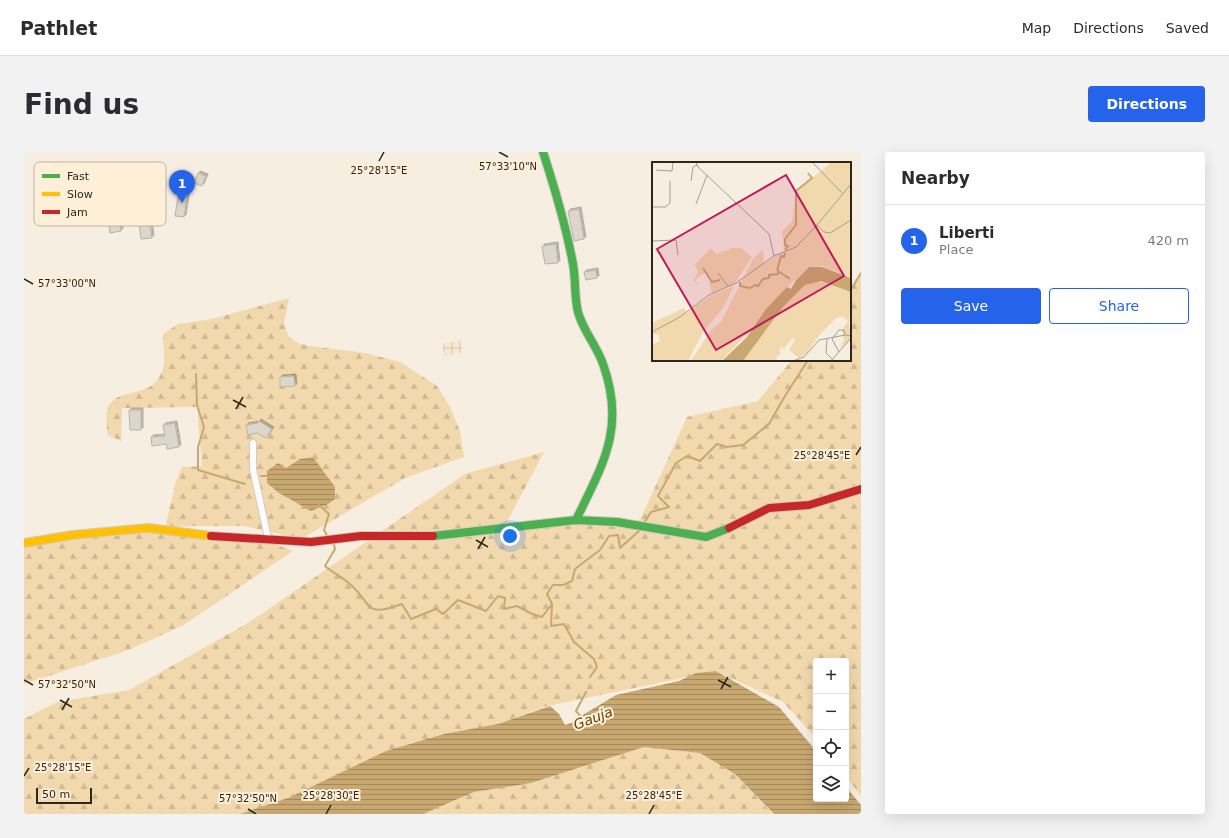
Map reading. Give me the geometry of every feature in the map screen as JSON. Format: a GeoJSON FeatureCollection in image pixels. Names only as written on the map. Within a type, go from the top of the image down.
{"type":"FeatureCollection","features":[{"type":"Feature","properties":{"kind":"street"},"geometry":{"type":"LineString","coordinates":[[543,152],[556,189],[568,239],[576,279],[578,311],[585,329],[599,352],[612,395],[613,418],[609,447],[576,520]]}},
{"type":"Feature","properties":{"kind":"street"},"geometry":{"type":"LineString","coordinates":[[253,443],[253,469],[268,538]]}},
{"type":"Feature","properties":{"kind":"street"},"geometry":{"type":"LineString","coordinates":[[24,543],[73,535],[148,528],[198,535],[268,538],[311,542],[361,536],[438,536],[509,526],[576,520],[616,522],[706,537],[722,532],[769,508],[810,505],[861,489]]}},
{"type":"Feature","properties":{"kind":"shaded area"},"geometry":{"type":"Polygon","coordinates":[[[460,340],[463,352],[445,356],[442,344],[460,340]]]}},
{"type":"Feature","properties":{"kind":"green space"},"geometry":{"type":"Polygon","coordinates":[[[861,276],[861,796],[849,780],[849,658],[813,658],[813,735],[783,702],[716,671],[543,707],[275,808],[254,814],[24,814],[24,719],[57,702],[129,690],[248,623],[465,474],[544,452],[502,531],[640,520],[687,417],[758,401],[791,361],[851,361],[851,289],[861,276]]]}},
{"type":"Feature","properties":{"kind":"green space"},"geometry":{"type":"Polygon","coordinates":[[[289,298],[284,324],[289,337],[298,343],[365,353],[400,362],[437,386],[450,407],[460,431],[464,457],[405,478],[301,539],[245,526],[188,526],[165,528],[176,481],[182,467],[202,466],[197,407],[122,408],[121,441],[108,435],[107,417],[110,405],[116,398],[145,389],[154,384],[161,374],[164,365],[163,334],[178,324],[212,319],[289,298]]]}},
{"type":"Feature","properties":{"kind":"green space"},"geometry":{"type":"Polygon","coordinates":[[[147,533],[264,540],[293,551],[182,626],[126,651],[24,684],[24,545],[147,533]]]}},
{"type":"Feature","properties":{"kind":"green space"},"geometry":{"type":"Polygon","coordinates":[[[644,747],[700,753],[735,774],[773,814],[423,814],[474,792],[531,783],[644,747]]]}},
{"type":"Feature","properties":{"kind":"water"},"geometry":{"type":"Polygon","coordinates":[[[313,457],[335,487],[335,499],[328,504],[311,511],[279,493],[267,483],[267,471],[278,463],[286,468],[300,459],[313,457]]]}},
{"type":"Feature","properties":{"kind":"water","name":"Gauja"},"geometry":{"type":"Polygon","coordinates":[[[716,671],[779,707],[813,747],[813,802],[849,802],[849,791],[861,805],[861,814],[774,814],[735,774],[700,753],[644,747],[531,783],[474,792],[423,814],[240,814],[288,798],[386,751],[444,734],[498,724],[550,706],[559,714],[565,725],[577,721],[581,716],[616,695],[679,681],[696,673],[716,671]]]}},
{"type":"Feature","properties":{"kind":"building"},"geometry":{"type":"Polygon","coordinates":[[[198,173],[206,176],[202,186],[194,183],[198,173]]]}},
{"type":"Feature","properties":{"kind":"building"},"geometry":{"type":"Polygon","coordinates":[[[179,190],[188,191],[184,217],[175,216],[179,190]]]}},
{"type":"Feature","properties":{"kind":"building"},"geometry":{"type":"Polygon","coordinates":[[[579,209],[584,239],[574,241],[568,211],[579,209]]]}},
{"type":"Feature","properties":{"kind":"building"},"geometry":{"type":"Polygon","coordinates":[[[109,226],[120,226],[121,231],[110,233],[109,226]]]}},
{"type":"Feature","properties":{"kind":"building"},"geometry":{"type":"Polygon","coordinates":[[[139,226],[150,226],[152,238],[141,239],[139,226]]]}},
{"type":"Feature","properties":{"kind":"building"},"geometry":{"type":"Polygon","coordinates":[[[556,244],[558,263],[545,264],[542,246],[556,244]]]}},
{"type":"Feature","properties":{"kind":"building"},"geometry":{"type":"Polygon","coordinates":[[[596,270],[597,278],[586,280],[584,272],[596,270]]]}},
{"type":"Feature","properties":{"kind":"building"},"geometry":{"type":"Polygon","coordinates":[[[294,376],[295,386],[280,387],[280,377],[294,376]]]}},
{"type":"Feature","properties":{"kind":"building"},"geometry":{"type":"Polygon","coordinates":[[[129,410],[141,410],[141,430],[130,430],[129,410]]]}},
{"type":"Feature","properties":{"kind":"building"},"geometry":{"type":"Polygon","coordinates":[[[259,421],[272,429],[266,438],[257,433],[248,435],[246,425],[258,423],[259,421]]]}},
{"type":"Feature","properties":{"kind":"building"},"geometry":{"type":"Polygon","coordinates":[[[175,423],[179,447],[167,449],[166,444],[152,446],[151,437],[165,436],[163,425],[175,423]]]}},
{"type":"Feature","properties":{"kind":"waterway"},"geometry":{"type":"LineString","coordinates":[[851,289],[861,273]]}},
{"type":"Feature","properties":{"kind":"waterway"},"geometry":{"type":"LineString","coordinates":[[644,523],[651,512],[669,507],[658,496],[676,463],[687,456],[700,461],[717,444],[727,447],[743,445],[769,424],[807,361]]}},
{"type":"Feature","properties":{"kind":"waterway"},"geometry":{"type":"LineString","coordinates":[[196,374],[197,405],[204,427],[198,447],[198,470],[245,484]]}},
{"type":"Feature","properties":{"kind":"waterway"},"geometry":{"type":"LineString","coordinates":[[261,476],[268,476]]}},
{"type":"Feature","properties":{"kind":"waterway"},"geometry":{"type":"LineString","coordinates":[[319,505],[329,514],[324,530],[328,537]]}},
{"type":"Feature","properties":{"kind":"waterway"},"geometry":{"type":"LineString","coordinates":[[552,604],[547,594],[553,585],[563,585],[572,581],[575,569],[600,550],[609,536],[618,535],[620,548],[639,531]]}},
{"type":"Feature","properties":{"kind":"waterway"},"geometry":{"type":"LineString","coordinates":[[334,545],[335,549],[325,566],[348,582],[370,607],[381,610],[402,604],[411,619],[436,609],[443,614],[458,600],[486,611],[498,596],[505,598],[504,609],[517,606],[532,614],[542,617],[552,604],[551,626],[564,624],[574,642],[594,659],[597,667],[590,677]]}},
{"type":"Feature","properties":{"kind":"waterway","name":"Gauja"},"geometry":{"type":"LineString","coordinates":[[582,718],[576,711],[586,692]]}},
{"type":"Feature","properties":{"kind":"traffic: fast"},"geometry":{"type":"LineString","coordinates":[[543,152],[567,236],[574,270],[578,312],[583,326],[603,364],[610,387],[612,408],[612,427],[608,445],[595,481],[576,520]]}},
{"type":"Feature","properties":{"kind":"traffic: fast"},"geometry":{"type":"LineString","coordinates":[[433,536],[576,520],[617,522],[706,537],[729,528]]}},
{"type":"Feature","properties":{"kind":"traffic: slow"},"geometry":{"type":"LineString","coordinates":[[24,543],[73,535],[148,528],[211,536]]}},
{"type":"Feature","properties":{"kind":"traffic: jam"},"geometry":{"type":"LineString","coordinates":[[729,528],[769,508],[809,505],[861,489]]}},
{"type":"Feature","properties":{"kind":"traffic: jam"},"geometry":{"type":"LineString","coordinates":[[211,536],[311,542],[361,536],[433,536]]}},
{"type":"Feature","properties":{"kind":"place","name":"Liberti"},"geometry":{"type":"Point","coordinates":[182,203]}}]}
